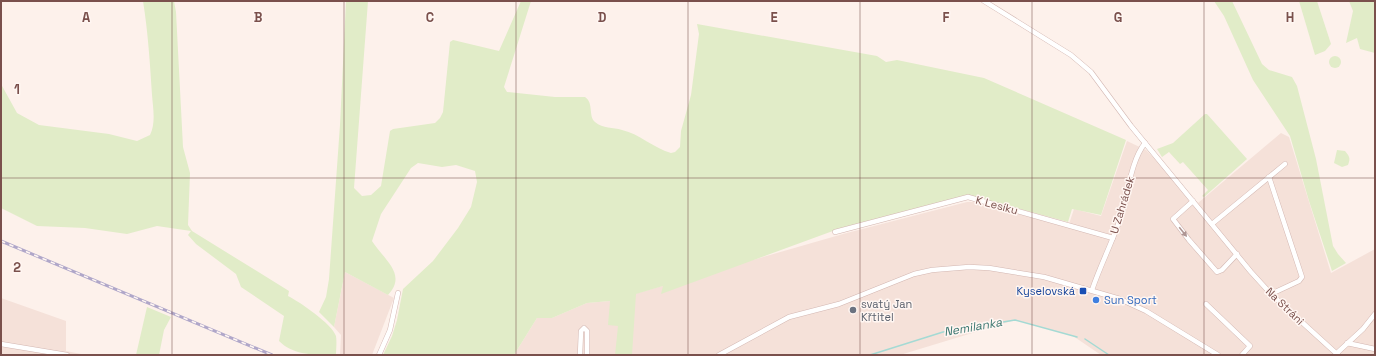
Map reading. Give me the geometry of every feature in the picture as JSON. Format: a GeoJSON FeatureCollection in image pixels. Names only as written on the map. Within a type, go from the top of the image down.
{"type":"FeatureCollection","features":[{"type":"Feature","properties":{"kind":"street","name":"Na Stráni"},"geometry":{"type":"LineString","coordinates":[[984,1],[1076,59],[1091,72],[1145,143],[1271,294],[1337,354]]}},
{"type":"Feature","properties":{"kind":"street","name":"U Zahrádek"},"geometry":{"type":"LineString","coordinates":[[1092,290],[1121,216],[1140,150],[1145,143]]}},
{"type":"Feature","properties":{"kind":"street"},"geometry":{"type":"LineString","coordinates":[[1212,224],[1284,164]]}},
{"type":"Feature","properties":{"kind":"street"},"geometry":{"type":"LineString","coordinates":[[1269,177],[1302,277],[1299,281],[1271,294]]}},
{"type":"Feature","properties":{"kind":"street","name":"K Lesíku"},"geometry":{"type":"LineString","coordinates":[[835,232],[968,197],[1113,238]]}},
{"type":"Feature","properties":{"kind":"street"},"geometry":{"type":"LineString","coordinates":[[1193,201],[1173,219],[1184,234],[1217,272],[1221,271],[1237,254]]}},
{"type":"Feature","properties":{"kind":"street"},"geometry":{"type":"LineString","coordinates":[[719,355],[782,319],[839,304],[906,277],[925,271],[960,267],[989,268],[1044,277],[1092,290],[1139,307],[1218,355]]}},
{"type":"Feature","properties":{"kind":"street"},"geometry":{"type":"LineString","coordinates":[[379,355],[390,330],[398,293]]}},
{"type":"Feature","properties":{"kind":"street"},"geometry":{"type":"LineString","coordinates":[[1206,304],[1250,346],[1242,355]]}},
{"type":"Feature","properties":{"kind":"street"},"geometry":{"type":"LineString","coordinates":[[1337,354],[1346,343],[1363,329],[1375,314]]}},
{"type":"Feature","properties":{"kind":"street"},"geometry":{"type":"LineString","coordinates":[[580,355],[581,331],[584,328],[588,331],[586,355]]}},
{"type":"Feature","properties":{"kind":"street"},"geometry":{"type":"LineString","coordinates":[[1346,343],[1375,349]]}},
{"type":"Feature","properties":{"kind":"street"},"geometry":{"type":"LineString","coordinates":[[1,344],[64,355]]}},
{"type":"Feature","properties":{"kind":"shaded area"},"geometry":{"type":"Polygon","coordinates":[[[1281,133],[1289,137],[1331,273],[1375,249],[1375,355],[1101,355],[1073,336],[1015,320],[900,355],[514,355],[537,318],[552,318],[587,303],[610,301],[843,234],[967,202],[973,202],[1068,227],[1074,209],[1101,216],[1127,141],[1146,150],[1198,203],[1281,133]]]}},
{"type":"Feature","properties":{"kind":"shaded area"},"geometry":{"type":"Polygon","coordinates":[[[345,272],[394,298],[372,355],[340,355],[341,335],[334,327],[345,272]]]}},
{"type":"Feature","properties":{"kind":"shaded area"},"geometry":{"type":"Polygon","coordinates":[[[1,298],[66,321],[66,351],[86,355],[1,355],[1,298]]]}},
{"type":"Feature","properties":{"kind":"green space"},"geometry":{"type":"Polygon","coordinates":[[[143,1],[174,1],[176,12],[183,147],[190,173],[188,225],[192,231],[289,291],[288,296],[307,308],[333,331],[336,336],[336,355],[306,354],[291,350],[279,341],[284,316],[241,287],[236,274],[196,244],[188,235],[191,231],[157,226],[127,234],[85,228],[37,226],[1,208],[1,84],[17,113],[39,125],[109,134],[137,141],[150,135],[154,120],[148,36],[143,1]]]}},
{"type":"Feature","properties":{"kind":"green space"},"geometry":{"type":"Polygon","coordinates":[[[346,1],[368,1],[354,188],[362,196],[371,195],[381,186],[390,131],[393,129],[435,123],[440,118],[443,112],[450,42],[453,40],[499,51],[521,1],[531,1],[504,87],[507,92],[555,97],[585,97],[588,100],[593,119],[598,124],[629,132],[664,151],[671,153],[675,152],[680,147],[681,131],[691,95],[699,34],[697,24],[877,56],[886,62],[897,60],[984,78],[1126,140],[1101,215],[1072,209],[1068,222],[968,195],[841,228],[661,294],[663,286],[636,294],[632,355],[615,355],[618,326],[608,325],[610,301],[587,303],[552,318],[537,318],[514,355],[383,355],[392,336],[397,320],[403,289],[433,261],[458,228],[471,207],[477,182],[475,171],[456,165],[442,167],[418,163],[411,168],[381,214],[372,241],[395,273],[394,287],[388,295],[345,272],[334,327],[319,312],[326,297],[329,279],[340,125],[346,1]]]}},
{"type":"Feature","properties":{"kind":"green space"},"geometry":{"type":"Polygon","coordinates":[[[1214,1],[1232,1],[1262,64],[1269,70],[1292,77],[1297,86],[1316,159],[1333,246],[1346,263],[1332,271],[1290,136],[1253,80],[1224,16],[1214,1]]]}},
{"type":"Feature","properties":{"kind":"green space"},"geometry":{"type":"Polygon","coordinates":[[[1299,1],[1317,1],[1331,44],[1325,51],[1315,55],[1299,1]]]}},
{"type":"Feature","properties":{"kind":"green space"},"geometry":{"type":"Polygon","coordinates":[[[1349,1],[1375,1],[1375,53],[1360,49],[1357,38],[1346,43],[1353,11],[1349,1]]]}},
{"type":"Feature","properties":{"kind":"green space"},"geometry":{"type":"Polygon","coordinates":[[[1337,56],[1340,57],[1340,67],[1333,68],[1330,67],[1329,60],[1330,57],[1337,56]]]}},
{"type":"Feature","properties":{"kind":"green space"},"geometry":{"type":"Polygon","coordinates":[[[1205,114],[1207,114],[1247,159],[1204,197],[1202,196],[1208,190],[1183,162],[1180,164],[1169,152],[1162,157],[1157,149],[1173,143],[1205,114]]]}},
{"type":"Feature","properties":{"kind":"green space"},"geometry":{"type":"Polygon","coordinates":[[[1337,150],[1345,151],[1348,154],[1348,165],[1342,167],[1334,163],[1337,150]]]}},
{"type":"Feature","properties":{"kind":"green space"},"geometry":{"type":"Polygon","coordinates":[[[147,307],[171,317],[164,330],[159,355],[136,355],[147,307]]]}},
{"type":"Feature","properties":{"kind":"waterway","name":"Nemilanka"},"geometry":{"type":"LineString","coordinates":[[870,355],[943,332],[1015,320],[1077,337]]}},
{"type":"Feature","properties":{"kind":"waterway","name":"Nemilanka"},"geometry":{"type":"LineString","coordinates":[[1085,339],[1109,355]]}},
{"type":"Feature","properties":{"kind":"railway"},"geometry":{"type":"LineString","coordinates":[[1,241],[272,355]]}},
{"type":"Feature","properties":{"kind":"place","name":"Kyselovská"},"geometry":{"type":"Point","coordinates":[1083,291]}},
{"type":"Feature","properties":{"kind":"place","name":"Sun Sport"},"geometry":{"type":"Point","coordinates":[1096,300]}},
{"type":"Feature","properties":{"kind":"place","name":"svatý Jan Křtitel"},"geometry":{"type":"Point","coordinates":[853,310]}}]}
